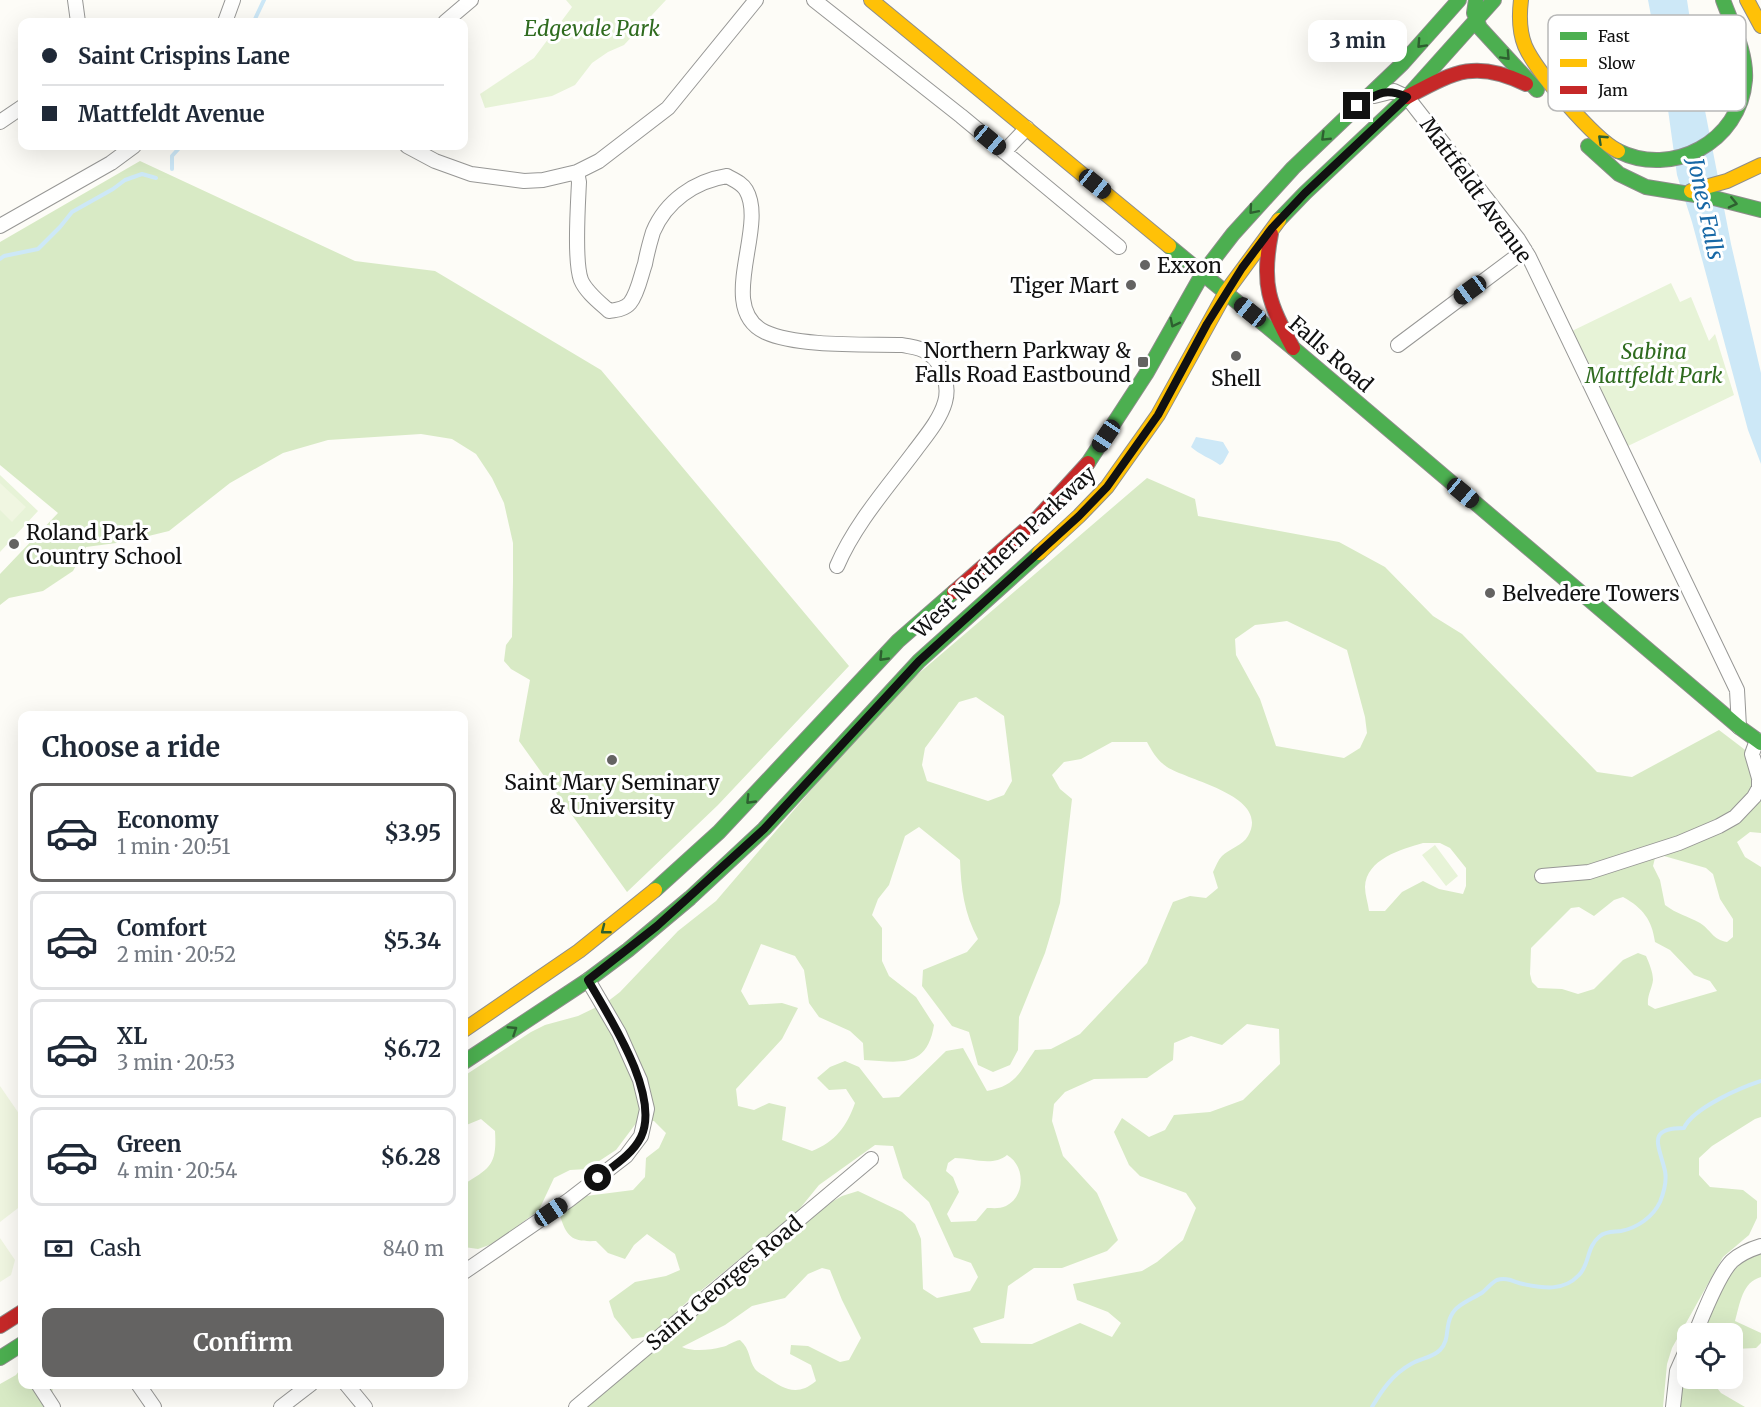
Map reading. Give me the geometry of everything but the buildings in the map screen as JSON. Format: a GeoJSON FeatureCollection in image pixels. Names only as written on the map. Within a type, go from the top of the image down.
{"type":"FeatureCollection","features":[{"type":"Feature","properties":{"kind":"main road","name":"Falls Road"},"geometry":{"type":"LineString","coordinates":[[871,0],[1226,292],[1759,742]]}},
{"type":"Feature","properties":{"kind":"main road","name":"West Northern Parkway"},"geometry":{"type":"LineString","coordinates":[[468,1027],[579,951],[673,875],[719,832],[898,641],[1033,522],[1088,463],[1146,374],[1203,273],[1262,200],[1402,64],[1459,0]]}},
{"type":"Feature","properties":{"kind":"main road"},"geometry":{"type":"LineString","coordinates":[[1476,0],[1473,13],[1484,33],[1548,102]]}},
{"type":"Feature","properties":{"kind":"main road","name":"West Northern Parkway"},"geometry":{"type":"LineString","coordinates":[[468,1059],[588,980],[657,926],[756,837],[919,661],[1079,516],[1107,487],[1158,415],[1226,292],[1272,228],[1305,193],[1407,97],[1494,0]]}},
{"type":"Feature","properties":{"kind":"main road"},"geometry":{"type":"LineString","coordinates":[[1521,0],[1519,25],[1521,36],[1529,56],[1548,82]]}},
{"type":"Feature","properties":{"kind":"main road"},"geometry":{"type":"LineString","coordinates":[[1723,0],[1728,15]]}},
{"type":"Feature","properties":{"kind":"main road"},"geometry":{"type":"LineString","coordinates":[[1747,0],[1761,26]]}},
{"type":"Feature","properties":{"kind":"main road"},"geometry":{"type":"LineString","coordinates":[[1407,97],[1450,74],[1473,69],[1490,70],[1512,76],[1537,90]]}},
{"type":"Feature","properties":{"kind":"main road"},"geometry":{"type":"LineString","coordinates":[[1557,111],[1604,162],[1619,174],[1646,187],[1714,198],[1758,209]]}},
{"type":"Feature","properties":{"kind":"main road"},"geometry":{"type":"LineString","coordinates":[[1575,111],[1608,146],[1642,161],[1655,161],[1695,153],[1707,146],[1727,128],[1738,111]]}},
{"type":"Feature","properties":{"kind":"main road"},"geometry":{"type":"LineString","coordinates":[[1670,192],[1690,192],[1708,188],[1761,165]]}},
{"type":"Feature","properties":{"kind":"main road"},"geometry":{"type":"LineString","coordinates":[[1272,228],[1264,272],[1267,293],[1274,313],[1293,348]]}},
{"type":"Feature","properties":{"kind":"main road"},"geometry":{"type":"LineString","coordinates":[[0,1326],[18,1315]]}},
{"type":"Feature","properties":{"kind":"main road"},"geometry":{"type":"LineString","coordinates":[[0,1358],[18,1352]]}},
{"type":"Feature","properties":{"kind":"street"},"geometry":{"type":"LineString","coordinates":[[75,0],[77,18]]}},
{"type":"Feature","properties":{"kind":"street"},"geometry":{"type":"LineString","coordinates":[[226,18],[232,0]]}},
{"type":"Feature","properties":{"kind":"street"},"geometry":{"type":"LineString","coordinates":[[450,18],[471,0]]}},
{"type":"Feature","properties":{"kind":"street"},"geometry":{"type":"LineString","coordinates":[[414,150],[435,161],[471,174],[524,181],[543,180],[577,172],[599,161],[668,108],[756,0]]}},
{"type":"Feature","properties":{"kind":"street"},"geometry":{"type":"LineString","coordinates":[[814,0],[1119,247]]}},
{"type":"Feature","properties":{"kind":"street","name":"Mattfeldt Avenue"},"geometry":{"type":"LineString","coordinates":[[1357,106],[1375,95],[1386,92],[1394,91],[1407,97],[1525,250],[1737,690],[1739,727]]}},
{"type":"Feature","properties":{"kind":"street"},"geometry":{"type":"LineString","coordinates":[[0,122],[18,110]]}},
{"type":"Feature","properties":{"kind":"street"},"geometry":{"type":"LineString","coordinates":[[1004,152],[1027,128]]}},
{"type":"Feature","properties":{"kind":"street"},"geometry":{"type":"LineString","coordinates":[[0,226],[111,163],[129,150]]}},
{"type":"Feature","properties":{"kind":"street"},"geometry":{"type":"LineString","coordinates":[[577,172],[581,279],[588,291],[609,311],[619,310],[630,303],[661,217],[679,197],[692,187],[702,181],[727,176],[745,189],[753,208],[743,295],[744,308],[755,325],[762,330],[790,340],[902,345],[917,348],[927,352],[941,368],[947,393],[946,401],[936,420],[858,529],[837,566]]}},
{"type":"Feature","properties":{"kind":"street"},"geometry":{"type":"LineString","coordinates":[[1398,345],[1525,250]]}},
{"type":"Feature","properties":{"kind":"street"},"geometry":{"type":"LineString","coordinates":[[1542,876],[1589,872],[1679,843],[1735,817],[1754,797],[1759,788],[1759,778],[1752,753],[1759,742]]}},
{"type":"Feature","properties":{"kind":"street"},"geometry":{"type":"LineString","coordinates":[[468,1269],[626,1156],[641,1136],[647,1108],[640,1080],[619,1033],[588,980]]}},
{"type":"Feature","properties":{"kind":"street","name":"Saint Georges Road"},"geometry":{"type":"LineString","coordinates":[[576,1407],[871,1159]]}},
{"type":"Feature","properties":{"kind":"street"},"geometry":{"type":"LineString","coordinates":[[1700,1323],[1727,1267],[1747,1251],[1761,1246]]}},
{"type":"Feature","properties":{"kind":"street"},"geometry":{"type":"LineString","coordinates":[[1673,1407],[1677,1371]]}},
{"type":"Feature","properties":{"kind":"street"},"geometry":{"type":"LineString","coordinates":[[41,1389],[53,1407]]}},
{"type":"Feature","properties":{"kind":"street"},"geometry":{"type":"LineString","coordinates":[[141,1389],[154,1407]]}},
{"type":"Feature","properties":{"kind":"street"},"geometry":{"type":"LineString","coordinates":[[281,1407],[304,1389]]}},
{"type":"Feature","properties":{"kind":"street"},"geometry":{"type":"LineString","coordinates":[[350,1389],[365,1407]]}},
{"type":"Feature","properties":{"kind":"green space","name":"Edgevale Park"},"geometry":{"type":"Polygon","coordinates":[[[566,0],[666,0],[624,45],[592,63],[575,85],[552,96],[485,108],[480,94],[534,58],[572,7],[566,0]]]}},
{"type":"Feature","properties":{"kind":"green space","name":"Saint Mary Seminary & University"},"geometry":{"type":"Polygon","coordinates":[[[140,161],[355,261],[435,271],[601,370],[849,666],[718,805],[627,892],[519,741],[530,680],[511,669],[504,661],[506,645],[512,637],[513,543],[504,503],[492,478],[476,454],[452,439],[421,434],[328,440],[283,453],[230,483],[169,531],[124,542],[86,547],[73,571],[43,591],[9,598],[0,605],[0,574],[58,513],[0,465],[0,242],[140,161]]]}},
{"type":"Feature","properties":{"kind":"green space","name":"Sabina Mattfeldt Park"},"geometry":{"type":"Polygon","coordinates":[[[1671,283],[1680,302],[1691,297],[1709,341],[1715,334],[1734,395],[1628,446],[1572,331],[1671,283]]]}},
{"type":"Feature","properties":{"kind":"green space"},"geometry":{"type":"Polygon","coordinates":[[[0,475],[38,511],[0,552],[0,475]]]}},
{"type":"Feature","properties":{"kind":"green space"},"geometry":{"type":"Polygon","coordinates":[[[1147,478],[1195,499],[1198,516],[1339,542],[1385,567],[1433,616],[1462,634],[1597,772],[1632,777],[1719,730],[1761,762],[1761,833],[1750,832],[1737,842],[1745,857],[1761,867],[1761,1117],[1712,1146],[1699,1158],[1699,1175],[1710,1187],[1743,1190],[1757,1201],[1757,1218],[1749,1235],[1723,1257],[1686,1323],[1677,1323],[1677,1339],[1667,1364],[1663,1407],[587,1407],[705,1309],[740,1275],[828,1204],[842,1196],[858,1191],[902,1212],[915,1224],[921,1239],[923,1289],[937,1298],[970,1291],[978,1277],[971,1263],[954,1257],[929,1202],[903,1178],[893,1146],[875,1145],[819,1185],[797,1212],[687,1302],[662,1326],[649,1336],[632,1339],[614,1317],[609,1301],[635,1282],[666,1276],[680,1270],[675,1254],[647,1234],[634,1245],[625,1259],[608,1253],[596,1241],[582,1241],[572,1237],[565,1229],[560,1216],[586,1196],[633,1190],[645,1177],[646,1158],[659,1148],[666,1133],[654,1121],[637,1122],[616,1150],[587,1169],[570,1170],[554,1178],[539,1210],[495,1243],[478,1249],[468,1248],[468,1182],[481,1174],[490,1164],[495,1151],[495,1131],[481,1119],[468,1124],[468,1073],[531,1032],[545,1025],[578,1016],[607,1002],[620,992],[678,931],[716,901],[890,698],[1147,478]],[[1287,621],[1255,625],[1235,639],[1236,655],[1260,699],[1276,746],[1344,758],[1360,748],[1367,733],[1365,717],[1347,650],[1287,621]],[[976,697],[959,702],[925,748],[922,765],[927,781],[988,801],[1004,795],[1012,781],[1004,716],[976,697]],[[1112,742],[1081,759],[1064,762],[1052,775],[1060,789],[1072,799],[1060,903],[1045,953],[1019,1017],[1018,1050],[1010,1065],[993,1072],[978,1065],[969,1032],[952,1026],[922,986],[923,970],[967,952],[978,939],[969,920],[964,900],[960,860],[919,827],[905,836],[889,885],[878,899],[872,915],[882,928],[882,961],[889,976],[916,997],[934,1025],[925,1049],[910,1060],[889,1062],[864,1060],[863,1043],[850,1031],[819,1017],[809,1003],[804,970],[795,956],[761,944],[741,991],[749,1005],[782,1003],[798,1008],[782,1039],[736,1089],[738,1106],[754,1110],[769,1103],[786,1107],[782,1140],[812,1151],[834,1138],[848,1119],[855,1103],[846,1089],[829,1090],[817,1078],[830,1067],[845,1061],[859,1067],[883,1098],[899,1097],[946,1051],[963,1048],[987,1091],[1011,1082],[1035,1050],[1051,1049],[1080,1034],[1147,963],[1173,902],[1190,896],[1206,898],[1218,888],[1213,872],[1217,863],[1225,854],[1246,839],[1252,822],[1248,810],[1238,800],[1208,784],[1167,767],[1160,762],[1147,742],[1112,742]],[[1423,843],[1405,848],[1378,862],[1367,877],[1365,887],[1369,911],[1385,911],[1402,892],[1423,881],[1439,889],[1463,894],[1466,886],[1466,868],[1450,848],[1440,843],[1423,843]],[[1664,856],[1655,858],[1653,866],[1660,880],[1665,905],[1700,923],[1718,939],[1727,942],[1733,937],[1733,919],[1720,899],[1713,874],[1706,868],[1664,856]],[[1623,897],[1614,900],[1594,916],[1579,907],[1571,908],[1531,948],[1532,982],[1538,988],[1562,989],[1578,994],[1594,989],[1623,960],[1638,953],[1646,956],[1652,971],[1653,980],[1648,1005],[1655,1009],[1717,991],[1710,981],[1694,975],[1670,950],[1655,942],[1652,927],[1645,915],[1623,897]],[[1247,1024],[1222,1045],[1191,1036],[1174,1043],[1173,1060],[1147,1078],[1094,1079],[1065,1092],[1054,1104],[1052,1121],[1063,1156],[1097,1193],[1118,1240],[1107,1251],[1062,1268],[1034,1268],[1008,1286],[1004,1318],[973,1328],[981,1343],[1032,1344],[1080,1323],[1112,1337],[1121,1323],[1108,1312],[1077,1300],[1073,1284],[1142,1271],[1157,1262],[1183,1240],[1196,1208],[1186,1193],[1140,1176],[1129,1165],[1114,1132],[1122,1118],[1149,1137],[1165,1130],[1174,1115],[1210,1112],[1243,1100],[1280,1064],[1279,1029],[1247,1024]],[[1007,1155],[1001,1159],[989,1161],[955,1158],[948,1163],[946,1171],[953,1177],[959,1192],[947,1214],[951,1222],[976,1221],[987,1208],[999,1208],[1013,1201],[1020,1188],[1020,1173],[1013,1160],[1007,1155]],[[822,1268],[808,1274],[785,1298],[752,1306],[725,1325],[682,1347],[691,1350],[707,1350],[740,1340],[746,1347],[757,1371],[791,1390],[809,1386],[816,1381],[811,1365],[790,1354],[791,1345],[808,1346],[840,1362],[849,1360],[861,1338],[830,1270],[822,1268]]]}},
{"type":"Feature","properties":{"kind":"green space"},"geometry":{"type":"Polygon","coordinates":[[[0,483],[26,507],[12,522],[0,510],[0,483]]]}},
{"type":"Feature","properties":{"kind":"green space"},"geometry":{"type":"Polygon","coordinates":[[[1435,845],[1458,876],[1446,886],[1422,855],[1435,845]]]}},
{"type":"Feature","properties":{"kind":"green space"},"geometry":{"type":"Polygon","coordinates":[[[0,1086],[18,1112],[18,1208],[0,1222],[0,1086]]]}},
{"type":"Feature","properties":{"kind":"green space"},"geometry":{"type":"Polygon","coordinates":[[[0,1238],[15,1260],[11,1275],[0,1282],[0,1238]]]}},
{"type":"Feature","properties":{"kind":"green space"},"geometry":{"type":"Polygon","coordinates":[[[1761,1254],[1761,1277],[1750,1284],[1740,1301],[1735,1321],[1739,1323],[1702,1323],[1718,1287],[1746,1258],[1761,1254]]]}},
{"type":"Feature","properties":{"kind":"green space"},"geometry":{"type":"Polygon","coordinates":[[[1743,1325],[1761,1333],[1761,1343],[1756,1348],[1743,1349],[1743,1325]]]}},
{"type":"Feature","properties":{"kind":"green space"},"geometry":{"type":"Polygon","coordinates":[[[18,1372],[18,1389],[53,1389],[51,1407],[0,1407],[0,1384],[18,1372]]]}},
{"type":"Feature","properties":{"kind":"green space"},"geometry":{"type":"Polygon","coordinates":[[[1679,1389],[1718,1389],[1745,1407],[1678,1407],[1679,1389]]]}},
{"type":"Feature","properties":{"kind":"water","name":"Jones Falls"},"geometry":{"type":"Polygon","coordinates":[[[1648,0],[1687,0],[1689,15],[1651,15],[1648,0]]]}},
{"type":"Feature","properties":{"kind":"water","name":"Jones Falls"},"geometry":{"type":"Polygon","coordinates":[[[1668,111],[1705,111],[1731,244],[1761,373],[1761,464],[1748,430],[1692,222],[1677,175],[1668,111]]]}},
{"type":"Feature","properties":{"kind":"water"},"geometry":{"type":"Polygon","coordinates":[[[1196,437],[1223,442],[1229,452],[1223,463],[1220,465],[1191,447],[1196,437]]]}},
{"type":"Feature","properties":{"kind":"waterway"},"geometry":{"type":"LineString","coordinates":[[255,18],[264,0]]}},
{"type":"Feature","properties":{"kind":"waterway"},"geometry":{"type":"LineString","coordinates":[[172,169],[172,156],[177,150]]}},
{"type":"Feature","properties":{"kind":"waterway"},"geometry":{"type":"LineString","coordinates":[[0,259],[4,256],[38,249],[72,212],[125,180],[142,174],[156,178]]}},
{"type":"Feature","properties":{"kind":"waterway"},"geometry":{"type":"LineString","coordinates":[[1372,1407],[1393,1378],[1411,1364],[1434,1355],[1440,1350],[1445,1342],[1449,1320],[1453,1312],[1495,1281],[1507,1279],[1545,1287],[1566,1284],[1582,1271],[1592,1245],[1602,1234],[1633,1227],[1649,1217],[1660,1202],[1665,1183],[1665,1171],[1658,1146],[1660,1135],[1664,1131],[1684,1128],[1697,1113],[1707,1106],[1761,1081]]}},
{"type":"Feature","properties":{"kind":"traffic: fast"},"geometry":{"type":"LineString","coordinates":[[1088,463],[1146,374],[1203,273],[1233,234],[1293,168],[1402,64],[1459,0]]}},
{"type":"Feature","properties":{"kind":"traffic: fast"},"geometry":{"type":"LineString","coordinates":[[1476,0],[1474,13],[1480,28],[1537,90]]}},
{"type":"Feature","properties":{"kind":"traffic: fast"},"geometry":{"type":"LineString","coordinates":[[1279,220],[1407,97],[1494,0]]}},
{"type":"Feature","properties":{"kind":"traffic: fast"},"geometry":{"type":"LineString","coordinates":[[1723,0],[1729,15]]}},
{"type":"Feature","properties":{"kind":"traffic: fast"},"geometry":{"type":"LineString","coordinates":[[1618,151],[1639,158],[1660,160],[1681,157],[1700,149],[1717,137],[1731,121],[1736,111]]}},
{"type":"Feature","properties":{"kind":"traffic: fast"},"geometry":{"type":"LineString","coordinates":[[1588,146],[1619,174],[1646,187],[1714,198],[1761,210]]}},
{"type":"Feature","properties":{"kind":"traffic: fast"},"geometry":{"type":"LineString","coordinates":[[1169,246],[1293,348],[1739,727],[1761,743]]}},
{"type":"Feature","properties":{"kind":"traffic: fast"},"geometry":{"type":"LineString","coordinates":[[468,1059],[588,980],[690,898],[764,829],[919,661],[1039,553]]}},
{"type":"Feature","properties":{"kind":"traffic: fast"},"geometry":{"type":"LineString","coordinates":[[655,890],[719,832],[898,641],[954,592]]}},
{"type":"Feature","properties":{"kind":"traffic: fast"},"geometry":{"type":"LineString","coordinates":[[0,1358],[18,1347]]}},
{"type":"Feature","properties":{"kind":"traffic: slow"},"geometry":{"type":"LineString","coordinates":[[871,0],[1169,246]]}},
{"type":"Feature","properties":{"kind":"traffic: slow"},"geometry":{"type":"LineString","coordinates":[[1521,0],[1520,18],[1525,46],[1548,80]]}},
{"type":"Feature","properties":{"kind":"traffic: slow"},"geometry":{"type":"LineString","coordinates":[[1747,0],[1761,26]]}},
{"type":"Feature","properties":{"kind":"traffic: slow"},"geometry":{"type":"LineString","coordinates":[[1574,111],[1595,133],[1618,151]]}},
{"type":"Feature","properties":{"kind":"traffic: slow"},"geometry":{"type":"LineString","coordinates":[[1691,191],[1727,181],[1761,165]]}},
{"type":"Feature","properties":{"kind":"traffic: slow"},"geometry":{"type":"LineString","coordinates":[[1039,553],[1107,487],[1158,415],[1226,292],[1279,220]]}},
{"type":"Feature","properties":{"kind":"traffic: slow"},"geometry":{"type":"LineString","coordinates":[[468,1027],[579,951],[655,890]]}},
{"type":"Feature","properties":{"kind":"traffic: jam"},"geometry":{"type":"LineString","coordinates":[[1407,97],[1438,81],[1465,72],[1492,72],[1526,84]]}},
{"type":"Feature","properties":{"kind":"traffic: jam"},"geometry":{"type":"LineString","coordinates":[[1271,234],[1267,267],[1269,293],[1293,348]]}},
{"type":"Feature","properties":{"kind":"traffic: jam"},"geometry":{"type":"LineString","coordinates":[[954,592],[1033,523],[1088,463]]}},
{"type":"Feature","properties":{"kind":"traffic: jam"},"geometry":{"type":"LineString","coordinates":[[0,1326],[18,1315]]}},
{"type":"Feature","properties":{"kind":"place","name":"Exxon"},"geometry":{"type":"Point","coordinates":[1145,265]}},
{"type":"Feature","properties":{"kind":"place","name":"Tiger Mart"},"geometry":{"type":"Point","coordinates":[1131,285]}},
{"type":"Feature","properties":{"kind":"place","name":"Shell"},"geometry":{"type":"Point","coordinates":[1236,356]}},
{"type":"Feature","properties":{"kind":"place","name":"Northern Parkway & Falls Road Eastbound"},"geometry":{"type":"Point","coordinates":[1143,362]}},
{"type":"Feature","properties":{"kind":"place","name":"Roland Park Country School"},"geometry":{"type":"Point","coordinates":[14,544]}},
{"type":"Feature","properties":{"kind":"place","name":"Belvedere Towers"},"geometry":{"type":"Point","coordinates":[1490,593]}},
{"type":"Feature","properties":{"kind":"place","name":"Saint Mary Seminary & University"},"geometry":{"type":"Point","coordinates":[612,760]}},
{"type":"Feature","properties":{"kind":"route"},"geometry":{"type":"LineString","coordinates":[[598,1178],[626,1156],[641,1136],[647,1108],[640,1080],[619,1033],[588,980],[657,926],[723,868],[764,829],[919,661],[1079,516],[1107,487],[1158,415],[1226,292],[1272,228],[1305,193],[1407,97],[1394,91],[1386,92],[1375,95],[1357,106]]}}]}
